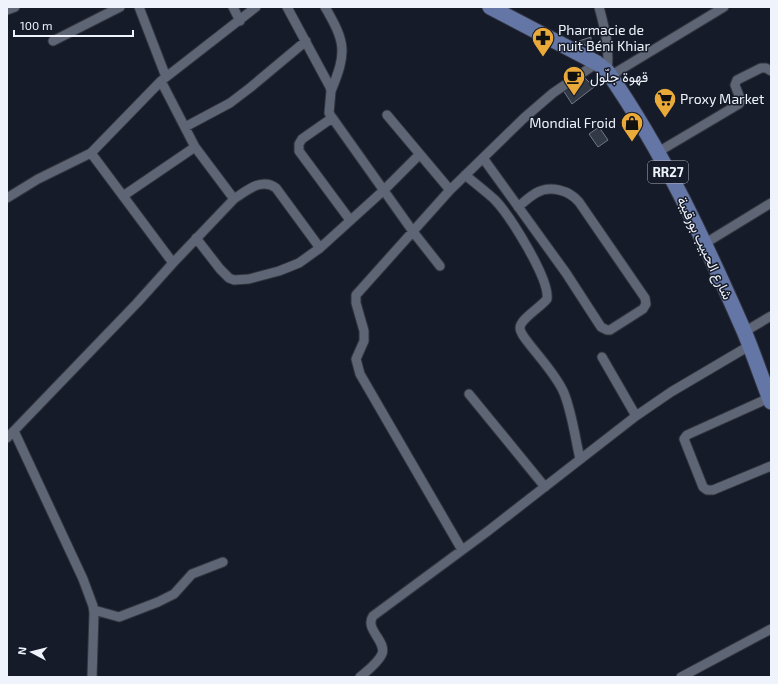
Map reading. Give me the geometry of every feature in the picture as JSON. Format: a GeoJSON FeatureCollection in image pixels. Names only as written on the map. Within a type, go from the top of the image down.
{"type":"FeatureCollection","features":[{"type":"Feature","properties":{"kind":"main road"},"geometry":{"type":"LineString","coordinates":[[490,7],[605,70]]}},
{"type":"Feature","properties":{"kind":"main road","name":"شارع الحبيب بورقيبة"},"geometry":{"type":"LineString","coordinates":[[605,70],[658,152],[704,244],[747,339],[770,400]]}},
{"type":"Feature","properties":{"kind":"street"},"geometry":{"type":"LineString","coordinates":[[7,10],[15,7]]}},
{"type":"Feature","properties":{"kind":"street"},"geometry":{"type":"LineString","coordinates":[[53,41],[120,7]]}},
{"type":"Feature","properties":{"kind":"street"},"geometry":{"type":"LineString","coordinates":[[139,7],[163,79],[185,127],[196,147],[234,199]]}},
{"type":"Feature","properties":{"kind":"street"},"geometry":{"type":"LineString","coordinates":[[233,7],[240,21]]}},
{"type":"Feature","properties":{"kind":"street"},"geometry":{"type":"LineString","coordinates":[[7,198],[38,179],[91,152],[163,79],[240,21],[256,7]]}},
{"type":"Feature","properties":{"kind":"street"},"geometry":{"type":"LineString","coordinates":[[287,7],[331,91]]}},
{"type":"Feature","properties":{"kind":"street"},"geometry":{"type":"LineString","coordinates":[[325,7],[337,30],[342,47],[341,62],[331,91],[329,113],[414,233],[440,266]]}},
{"type":"Feature","properties":{"kind":"street"},"geometry":{"type":"LineString","coordinates":[[600,7],[608,43],[609,57],[605,70]]}},
{"type":"Feature","properties":{"kind":"street"},"geometry":{"type":"LineString","coordinates":[[462,550],[364,381],[356,362],[364,336],[363,326],[356,303],[356,295],[414,233],[450,190],[538,105],[553,93],[605,70],[724,7]]}},
{"type":"Feature","properties":{"kind":"street"},"geometry":{"type":"LineString","coordinates":[[185,127],[230,103],[306,41]]}},
{"type":"Feature","properties":{"kind":"street"},"geometry":{"type":"LineString","coordinates":[[658,152],[740,103],[740,98],[735,85],[737,80],[761,68],[766,68],[771,71]]}},
{"type":"Feature","properties":{"kind":"street"},"geometry":{"type":"LineString","coordinates":[[387,115],[419,155],[450,190]]}},
{"type":"Feature","properties":{"kind":"street"},"geometry":{"type":"LineString","coordinates":[[332,118],[302,139],[299,144],[299,151],[350,220]]}},
{"type":"Feature","properties":{"kind":"street"},"geometry":{"type":"LineString","coordinates":[[123,196],[196,147]]}},
{"type":"Feature","properties":{"kind":"street"},"geometry":{"type":"LineString","coordinates":[[91,152],[173,263]]}},
{"type":"Feature","properties":{"kind":"street"},"geometry":{"type":"LineString","coordinates":[[196,238],[220,269],[234,280],[249,279],[279,271],[299,263],[320,248],[384,190],[419,155]]}},
{"type":"Feature","properties":{"kind":"street"},"geometry":{"type":"LineString","coordinates":[[483,158],[604,329],[610,330],[643,309],[646,304],[645,298],[572,194],[560,190],[540,192],[518,207]]}},
{"type":"Feature","properties":{"kind":"street"},"geometry":{"type":"LineString","coordinates":[[465,175],[499,205],[532,255],[542,276],[547,291],[547,299],[523,321],[520,326],[520,330],[563,392],[580,459]]}},
{"type":"Feature","properties":{"kind":"street"},"geometry":{"type":"LineString","coordinates":[[92,677],[94,610],[83,579],[10,434],[137,303],[234,199],[258,185],[266,183],[273,185],[320,248]]}},
{"type":"Feature","properties":{"kind":"street"},"geometry":{"type":"LineString","coordinates":[[704,244],[771,203]]}},
{"type":"Feature","properties":{"kind":"street"},"geometry":{"type":"LineString","coordinates":[[360,677],[378,661],[382,654],[382,645],[371,625],[372,618],[636,416],[747,339],[771,316]]}},
{"type":"Feature","properties":{"kind":"street"},"geometry":{"type":"LineString","coordinates":[[602,357],[636,416]]}},
{"type":"Feature","properties":{"kind":"street"},"geometry":{"type":"LineString","coordinates":[[469,394],[545,487]]}},
{"type":"Feature","properties":{"kind":"street"},"geometry":{"type":"LineString","coordinates":[[770,400],[687,435],[684,439],[703,487],[707,490],[713,490],[771,466]]}},
{"type":"Feature","properties":{"kind":"street"},"geometry":{"type":"LineString","coordinates":[[94,610],[119,616],[158,602],[174,594],[192,574],[223,562]]}},
{"type":"Feature","properties":{"kind":"street"},"geometry":{"type":"LineString","coordinates":[[682,677],[771,629]]}},
{"type":"Feature","properties":{"kind":"building"},"geometry":{"type":"Polygon","coordinates":[[[591,37],[591,44],[588,47],[579,41],[591,37]]]}},
{"type":"Feature","properties":{"kind":"building","name":"قهوة جلّول"},"geometry":{"type":"Polygon","coordinates":[[[583,76],[594,87],[572,104],[563,90],[583,76]]]}},
{"type":"Feature","properties":{"kind":"building"},"geometry":{"type":"Polygon","coordinates":[[[599,127],[608,140],[598,147],[589,134],[599,127]]]}},
{"type":"Feature","properties":{"kind":"place","name":"Pharmacie de nuit Béni Khiar"},"geometry":{"type":"Point","coordinates":[543,58]}},
{"type":"Feature","properties":{"kind":"place","name":"قهوة جلّول"},"geometry":{"type":"Point","coordinates":[574,96]}},
{"type":"Feature","properties":{"kind":"place","name":"Proxy Market"},"geometry":{"type":"Point","coordinates":[665,118]}},
{"type":"Feature","properties":{"kind":"place","name":"Mondial Froid"},"geometry":{"type":"Point","coordinates":[632,142]}}]}
